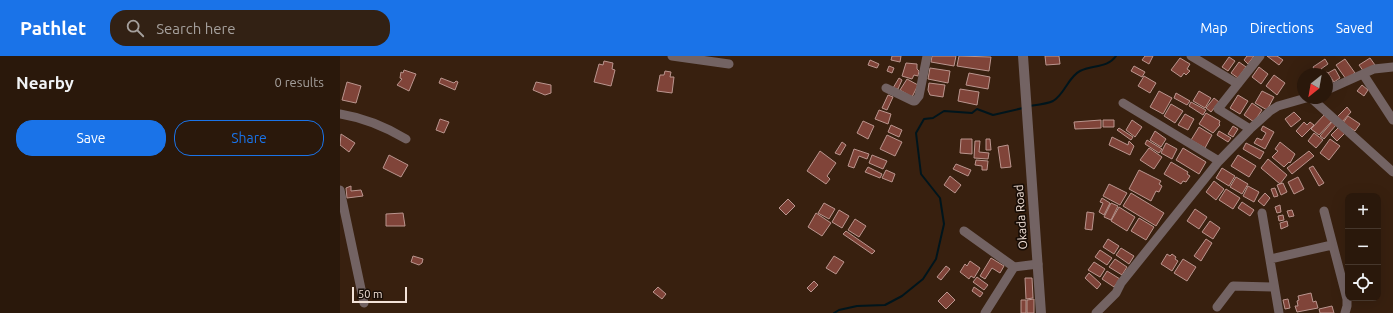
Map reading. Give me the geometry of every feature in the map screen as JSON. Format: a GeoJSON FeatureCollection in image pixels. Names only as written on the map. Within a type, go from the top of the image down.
{"type":"FeatureCollection","features":[{"type":"Feature","properties":{"kind":"street"},"geometry":{"type":"LineString","coordinates":[[672,56],[729,64]]}},
{"type":"Feature","properties":{"kind":"street"},"geometry":{"type":"LineString","coordinates":[[886,88],[915,101],[919,96],[926,56]]}},
{"type":"Feature","properties":{"kind":"street","name":"Okada Road"},"geometry":{"type":"LineString","coordinates":[[1023,56],[1041,313]]}},
{"type":"Feature","properties":{"kind":"street"},"geometry":{"type":"LineString","coordinates":[[1191,56],[1238,84]]}},
{"type":"Feature","properties":{"kind":"street"},"geometry":{"type":"LineString","coordinates":[[1250,129],[1218,109],[1260,56]]}},
{"type":"Feature","properties":{"kind":"street"},"geometry":{"type":"LineString","coordinates":[[1333,87],[1374,69],[1393,67]]}},
{"type":"Feature","properties":{"kind":"street"},"geometry":{"type":"LineString","coordinates":[[1363,74],[1393,120]]}},
{"type":"Feature","properties":{"kind":"street"},"geometry":{"type":"LineString","coordinates":[[1096,313],[1116,293],[1121,283],[1219,161],[1250,129],[1274,108],[1297,101]]}},
{"type":"Feature","properties":{"kind":"street"},"geometry":{"type":"LineString","coordinates":[[1123,103],[1219,161]]}},
{"type":"Feature","properties":{"kind":"street"},"geometry":{"type":"LineString","coordinates":[[1318,104],[1393,172]]}},
{"type":"Feature","properties":{"kind":"street"},"geometry":{"type":"LineString","coordinates":[[340,114],[360,117],[387,128],[406,139]]}},
{"type":"Feature","properties":{"kind":"street"},"geometry":{"type":"LineString","coordinates":[[340,190],[356,272],[364,303]]}},
{"type":"Feature","properties":{"kind":"street"},"geometry":{"type":"LineString","coordinates":[[1324,211],[1347,299],[1345,313]]}},
{"type":"Feature","properties":{"kind":"street"},"geometry":{"type":"LineString","coordinates":[[1262,213],[1279,313]]}},
{"type":"Feature","properties":{"kind":"street"},"geometry":{"type":"LineString","coordinates":[[964,231],[1014,267],[1038,264]]}},
{"type":"Feature","properties":{"kind":"street"},"geometry":{"type":"LineString","coordinates":[[1270,259],[1332,245]]}},
{"type":"Feature","properties":{"kind":"street"},"geometry":{"type":"LineString","coordinates":[[985,313],[1014,267]]}},
{"type":"Feature","properties":{"kind":"street"},"geometry":{"type":"LineString","coordinates":[[1217,307],[1233,286],[1274,287]]}},
{"type":"Feature","properties":{"kind":"building"},"geometry":{"type":"Polygon","coordinates":[[[892,56],[901,56],[900,62],[891,60],[892,56]]]}},
{"type":"Feature","properties":{"kind":"building"},"geometry":{"type":"Polygon","coordinates":[[[932,56],[956,56],[954,66],[931,62],[932,56]]]}},
{"type":"Feature","properties":{"kind":"building"},"geometry":{"type":"Polygon","coordinates":[[[959,56],[991,57],[989,71],[957,66],[959,56]]]}},
{"type":"Feature","properties":{"kind":"building"},"geometry":{"type":"Polygon","coordinates":[[[1045,56],[1059,56],[1060,64],[1046,65],[1045,56]]]}},
{"type":"Feature","properties":{"kind":"building"},"geometry":{"type":"Polygon","coordinates":[[[1145,56],[1153,56],[1149,64],[1142,60],[1145,56]]]}},
{"type":"Feature","properties":{"kind":"building"},"geometry":{"type":"Polygon","coordinates":[[[1247,56],[1254,56],[1248,64],[1244,60],[1247,56]]]}},
{"type":"Feature","properties":{"kind":"building"},"geometry":{"type":"Polygon","coordinates":[[[1267,56],[1277,56],[1283,60],[1279,65],[1267,56]]]}},
{"type":"Feature","properties":{"kind":"building"},"geometry":{"type":"Polygon","coordinates":[[[1229,57],[1235,61],[1228,71],[1222,67],[1229,57]]]}},
{"type":"Feature","properties":{"kind":"building"},"geometry":{"type":"Polygon","coordinates":[[[1180,58],[1190,64],[1187,69],[1190,71],[1186,75],[1184,73],[1181,77],[1171,70],[1180,58]]]}},
{"type":"Feature","properties":{"kind":"building"},"geometry":{"type":"Polygon","coordinates":[[[1370,58],[1375,65],[1364,72],[1359,65],[1370,58]]]}},
{"type":"Feature","properties":{"kind":"building"},"geometry":{"type":"Polygon","coordinates":[[[1325,59],[1328,64],[1322,68],[1313,67],[1325,59]]]}},
{"type":"Feature","properties":{"kind":"building"},"geometry":{"type":"Polygon","coordinates":[[[1345,59],[1355,73],[1346,79],[1336,65],[1345,59]]]}},
{"type":"Feature","properties":{"kind":"building"},"geometry":{"type":"Polygon","coordinates":[[[870,60],[879,64],[877,68],[868,65],[870,60]]]}},
{"type":"Feature","properties":{"kind":"building"},"geometry":{"type":"Polygon","coordinates":[[[604,61],[613,63],[612,69],[615,70],[611,86],[594,82],[599,64],[603,65],[604,61]]]}},
{"type":"Feature","properties":{"kind":"building"},"geometry":{"type":"Polygon","coordinates":[[[1239,62],[1246,67],[1238,78],[1231,73],[1239,62]]]}},
{"type":"Feature","properties":{"kind":"building"},"geometry":{"type":"Polygon","coordinates":[[[906,63],[917,64],[917,69],[919,71],[918,76],[914,75],[912,79],[902,76],[906,63]]]}},
{"type":"Feature","properties":{"kind":"building"},"geometry":{"type":"Polygon","coordinates":[[[889,66],[894,68],[892,73],[887,71],[889,66]]]}},
{"type":"Feature","properties":{"kind":"building"},"geometry":{"type":"Polygon","coordinates":[[[1134,66],[1145,72],[1142,77],[1131,71],[1134,66]]]}},
{"type":"Feature","properties":{"kind":"building"},"geometry":{"type":"Polygon","coordinates":[[[1259,67],[1268,74],[1261,84],[1252,77],[1259,67]]]}},
{"type":"Feature","properties":{"kind":"building"},"geometry":{"type":"Polygon","coordinates":[[[930,68],[950,71],[948,83],[928,79],[930,68]]]}},
{"type":"Feature","properties":{"kind":"building"},"geometry":{"type":"Polygon","coordinates":[[[1335,69],[1340,78],[1334,82],[1333,80],[1333,70],[1335,69]]]}},
{"type":"Feature","properties":{"kind":"building"},"geometry":{"type":"Polygon","coordinates":[[[404,70],[416,74],[409,91],[397,85],[402,79],[400,78],[401,72],[403,73],[404,70]]]}},
{"type":"Feature","properties":{"kind":"building"},"geometry":{"type":"Polygon","coordinates":[[[665,71],[671,72],[670,77],[674,77],[672,93],[657,91],[660,75],[664,75],[665,71]]]}},
{"type":"Feature","properties":{"kind":"building"},"geometry":{"type":"Polygon","coordinates":[[[969,73],[990,77],[988,89],[966,85],[969,73]]]}},
{"type":"Feature","properties":{"kind":"building"},"geometry":{"type":"Polygon","coordinates":[[[1274,75],[1285,83],[1277,95],[1266,86],[1274,75]]]}},
{"type":"Feature","properties":{"kind":"building"},"geometry":{"type":"Polygon","coordinates":[[[1144,76],[1156,83],[1150,93],[1138,86],[1144,76]]]}},
{"type":"Feature","properties":{"kind":"building"},"geometry":{"type":"Polygon","coordinates":[[[441,78],[454,83],[456,81],[458,82],[455,90],[439,83],[441,78]]]}},
{"type":"Feature","properties":{"kind":"building"},"geometry":{"type":"Polygon","coordinates":[[[899,78],[902,80],[898,89],[893,88],[899,78]]]}},
{"type":"Feature","properties":{"kind":"building"},"geometry":{"type":"Polygon","coordinates":[[[907,79],[918,85],[912,97],[900,90],[907,79]]]}},
{"type":"Feature","properties":{"kind":"building"},"geometry":{"type":"Polygon","coordinates":[[[347,82],[361,86],[356,103],[342,100],[347,82]]]}},
{"type":"Feature","properties":{"kind":"building"},"geometry":{"type":"Polygon","coordinates":[[[536,82],[551,85],[551,93],[545,95],[533,90],[536,82]]]}},
{"type":"Feature","properties":{"kind":"building"},"geometry":{"type":"Polygon","coordinates":[[[929,83],[945,85],[943,97],[930,95],[928,90],[929,83]]]}},
{"type":"Feature","properties":{"kind":"building"},"geometry":{"type":"Polygon","coordinates":[[[1362,85],[1368,90],[1364,96],[1357,91],[1362,85]]]}},
{"type":"Feature","properties":{"kind":"building"},"geometry":{"type":"Polygon","coordinates":[[[960,89],[979,92],[977,105],[958,101],[960,89]]]}},
{"type":"Feature","properties":{"kind":"building"},"geometry":{"type":"Polygon","coordinates":[[[1159,91],[1172,98],[1163,114],[1150,107],[1159,91]]]}},
{"type":"Feature","properties":{"kind":"building"},"geometry":{"type":"Polygon","coordinates":[[[1199,91],[1211,98],[1205,108],[1193,101],[1199,91]]]}},
{"type":"Feature","properties":{"kind":"building"},"geometry":{"type":"Polygon","coordinates":[[[1262,91],[1274,97],[1267,110],[1255,103],[1262,91]]]}},
{"type":"Feature","properties":{"kind":"building"},"geometry":{"type":"Polygon","coordinates":[[[1176,93],[1190,101],[1187,105],[1174,98],[1176,93]]]}},
{"type":"Feature","properties":{"kind":"building"},"geometry":{"type":"Polygon","coordinates":[[[888,95],[893,97],[887,110],[882,108],[888,95]]]}},
{"type":"Feature","properties":{"kind":"building"},"geometry":{"type":"Polygon","coordinates":[[[1238,95],[1248,101],[1240,114],[1230,108],[1238,95]]]}},
{"type":"Feature","properties":{"kind":"building"},"geometry":{"type":"Polygon","coordinates":[[[1214,98],[1219,102],[1211,112],[1206,108],[1214,98]]]}},
{"type":"Feature","properties":{"kind":"building"},"geometry":{"type":"Polygon","coordinates":[[[1191,102],[1206,110],[1203,115],[1189,106],[1191,102]]]}},
{"type":"Feature","properties":{"kind":"building"},"geometry":{"type":"Polygon","coordinates":[[[1252,103],[1262,110],[1254,122],[1244,115],[1252,103]]]}},
{"type":"Feature","properties":{"kind":"building"},"geometry":{"type":"Polygon","coordinates":[[[1171,104],[1183,111],[1175,123],[1164,116],[1171,104]]]}},
{"type":"Feature","properties":{"kind":"building"},"geometry":{"type":"Polygon","coordinates":[[[1347,107],[1351,112],[1341,123],[1336,118],[1347,107]]]}},
{"type":"Feature","properties":{"kind":"building"},"geometry":{"type":"Polygon","coordinates":[[[879,110],[891,114],[888,124],[875,119],[879,110]]]}},
{"type":"Feature","properties":{"kind":"building"},"geometry":{"type":"Polygon","coordinates":[[[1294,112],[1301,119],[1291,127],[1285,119],[1294,112]]]}},
{"type":"Feature","properties":{"kind":"building"},"geometry":{"type":"Polygon","coordinates":[[[1206,113],[1220,121],[1220,125],[1213,133],[1199,124],[1206,113]]]}},
{"type":"Feature","properties":{"kind":"building"},"geometry":{"type":"Polygon","coordinates":[[[1185,114],[1194,119],[1188,130],[1178,125],[1185,114]]]}},
{"type":"Feature","properties":{"kind":"building"},"geometry":{"type":"Polygon","coordinates":[[[1325,114],[1332,121],[1319,135],[1311,129],[1325,114]]]}},
{"type":"Feature","properties":{"kind":"building"},"geometry":{"type":"Polygon","coordinates":[[[1348,116],[1360,124],[1355,131],[1343,123],[1348,116]]]}},
{"type":"Feature","properties":{"kind":"building"},"geometry":{"type":"Polygon","coordinates":[[[440,119],[449,122],[444,133],[436,130],[440,119]]]}},
{"type":"Feature","properties":{"kind":"building"},"geometry":{"type":"Polygon","coordinates":[[[1101,120],[1101,128],[1075,129],[1074,122],[1101,120]]]}},
{"type":"Feature","properties":{"kind":"building"},"geometry":{"type":"Polygon","coordinates":[[[1103,120],[1114,120],[1114,127],[1103,127],[1103,120]]]}},
{"type":"Feature","properties":{"kind":"building"},"geometry":{"type":"Polygon","coordinates":[[[1132,120],[1142,127],[1135,137],[1126,130],[1132,120]]]}},
{"type":"Feature","properties":{"kind":"building"},"geometry":{"type":"Polygon","coordinates":[[[863,121],[874,126],[868,139],[857,133],[863,121]]]}},
{"type":"Feature","properties":{"kind":"building"},"geometry":{"type":"Polygon","coordinates":[[[1304,122],[1307,125],[1310,122],[1314,125],[1302,137],[1296,131],[1304,122]]]}},
{"type":"Feature","properties":{"kind":"building"},"geometry":{"type":"Polygon","coordinates":[[[1332,122],[1336,125],[1324,139],[1320,136],[1332,122]]]}},
{"type":"Feature","properties":{"kind":"building"},"geometry":{"type":"Polygon","coordinates":[[[891,125],[902,130],[899,137],[888,132],[891,125]]]}},
{"type":"Feature","properties":{"kind":"building"},"geometry":{"type":"Polygon","coordinates":[[[1233,126],[1238,129],[1233,137],[1228,134],[1233,126]]]}},
{"type":"Feature","properties":{"kind":"building"},"geometry":{"type":"Polygon","coordinates":[[[1263,126],[1274,132],[1265,149],[1254,143],[1257,138],[1262,140],[1266,133],[1261,130],[1263,126]]]}},
{"type":"Feature","properties":{"kind":"building"},"geometry":{"type":"Polygon","coordinates":[[[1199,127],[1212,135],[1205,148],[1191,140],[1199,127]]]}},
{"type":"Feature","properties":{"kind":"building"},"geometry":{"type":"Polygon","coordinates":[[[1339,127],[1345,133],[1337,141],[1331,135],[1339,127]]]}},
{"type":"Feature","properties":{"kind":"building"},"geometry":{"type":"Polygon","coordinates":[[[1119,128],[1133,137],[1131,140],[1117,130],[1119,128]]]}},
{"type":"Feature","properties":{"kind":"building"},"geometry":{"type":"Polygon","coordinates":[[[1155,131],[1166,139],[1161,147],[1150,140],[1155,131]]]}},
{"type":"Feature","properties":{"kind":"building"},"geometry":{"type":"Polygon","coordinates":[[[1219,131],[1231,138],[1228,142],[1217,135],[1219,131]]]}},
{"type":"Feature","properties":{"kind":"building"},"geometry":{"type":"Polygon","coordinates":[[[1314,133],[1323,140],[1316,148],[1308,141],[1314,133]]]}},
{"type":"Feature","properties":{"kind":"building"},"geometry":{"type":"Polygon","coordinates":[[[341,134],[355,143],[349,152],[340,145],[341,134]]]}},
{"type":"Feature","properties":{"kind":"building"},"geometry":{"type":"Polygon","coordinates":[[[887,135],[902,142],[895,156],[880,149],[887,135]]]}},
{"type":"Feature","properties":{"kind":"building"},"geometry":{"type":"Polygon","coordinates":[[[1112,137],[1128,145],[1129,141],[1134,146],[1130,155],[1109,145],[1112,137]]]}},
{"type":"Feature","properties":{"kind":"building"},"geometry":{"type":"Polygon","coordinates":[[[961,139],[972,139],[972,154],[960,153],[961,139]]]}},
{"type":"Feature","properties":{"kind":"building"},"geometry":{"type":"Polygon","coordinates":[[[986,139],[990,139],[991,150],[986,150],[986,139]]]}},
{"type":"Feature","properties":{"kind":"building"},"geometry":{"type":"Polygon","coordinates":[[[1330,139],[1340,146],[1329,160],[1320,153],[1330,139]]]}},
{"type":"Feature","properties":{"kind":"building"},"geometry":{"type":"Polygon","coordinates":[[[1147,140],[1162,149],[1159,153],[1145,144],[1147,140]]]}},
{"type":"Feature","properties":{"kind":"building"},"geometry":{"type":"Polygon","coordinates":[[[975,141],[980,141],[979,152],[989,153],[988,159],[974,158],[975,141]]]}},
{"type":"Feature","properties":{"kind":"building"},"geometry":{"type":"Polygon","coordinates":[[[842,142],[846,145],[840,155],[835,153],[842,142]]]}},
{"type":"Feature","properties":{"kind":"building"},"geometry":{"type":"Polygon","coordinates":[[[1280,142],[1295,154],[1290,163],[1289,162],[1284,167],[1272,157],[1278,151],[1275,149],[1280,142]]]}},
{"type":"Feature","properties":{"kind":"building"},"geometry":{"type":"Polygon","coordinates":[[[1166,143],[1177,149],[1172,159],[1161,153],[1166,143]]]}},
{"type":"Feature","properties":{"kind":"building"},"geometry":{"type":"Polygon","coordinates":[[[1246,143],[1264,152],[1260,159],[1243,149],[1246,143]]]}},
{"type":"Feature","properties":{"kind":"building"},"geometry":{"type":"Polygon","coordinates":[[[1008,145],[1011,167],[1001,168],[998,147],[1008,145]]]}},
{"type":"Feature","properties":{"kind":"building"},"geometry":{"type":"Polygon","coordinates":[[[1149,148],[1162,157],[1154,169],[1140,160],[1149,148]]]}},
{"type":"Feature","properties":{"kind":"building"},"geometry":{"type":"Polygon","coordinates":[[[1183,148],[1206,162],[1199,174],[1176,160],[1183,148]]]}},
{"type":"Feature","properties":{"kind":"building"},"geometry":{"type":"Polygon","coordinates":[[[854,149],[869,154],[867,159],[859,156],[854,168],[848,166],[854,149]]]}},
{"type":"Feature","properties":{"kind":"building"},"geometry":{"type":"Polygon","coordinates":[[[820,151],[836,163],[827,176],[830,179],[826,184],[807,171],[820,151]]]}},
{"type":"Feature","properties":{"kind":"building"},"geometry":{"type":"Polygon","coordinates":[[[1309,151],[1314,156],[1292,174],[1287,168],[1309,151]]]}},
{"type":"Feature","properties":{"kind":"building"},"geometry":{"type":"Polygon","coordinates":[[[389,155],[408,165],[401,177],[383,168],[389,155]]]}},
{"type":"Feature","properties":{"kind":"building"},"geometry":{"type":"Polygon","coordinates":[[[872,155],[887,161],[883,169],[869,163],[872,155]]]}},
{"type":"Feature","properties":{"kind":"building"},"geometry":{"type":"Polygon","coordinates":[[[1238,155],[1256,166],[1249,177],[1231,166],[1238,155]]]}},
{"type":"Feature","properties":{"kind":"building"},"geometry":{"type":"Polygon","coordinates":[[[1268,159],[1287,175],[1280,184],[1261,168],[1268,159]]]}},
{"type":"Feature","properties":{"kind":"building"},"geometry":{"type":"Polygon","coordinates":[[[976,160],[988,161],[987,170],[982,170],[982,166],[975,165],[976,160]]]}},
{"type":"Feature","properties":{"kind":"building"},"geometry":{"type":"Polygon","coordinates":[[[1171,162],[1188,172],[1187,174],[1190,176],[1186,182],[1183,181],[1181,184],[1164,174],[1171,162]]]}},
{"type":"Feature","properties":{"kind":"building"},"geometry":{"type":"Polygon","coordinates":[[[956,164],[971,170],[968,176],[953,169],[956,164]]]}},
{"type":"Feature","properties":{"kind":"building"},"geometry":{"type":"Polygon","coordinates":[[[1313,166],[1324,183],[1319,186],[1309,168],[1313,166]]]}},
{"type":"Feature","properties":{"kind":"building"},"geometry":{"type":"Polygon","coordinates":[[[868,167],[882,174],[880,178],[865,172],[868,167]]]}},
{"type":"Feature","properties":{"kind":"building"},"geometry":{"type":"Polygon","coordinates":[[[1222,168],[1235,176],[1229,186],[1216,178],[1222,168]]]}},
{"type":"Feature","properties":{"kind":"building"},"geometry":{"type":"Polygon","coordinates":[[[886,170],[895,174],[892,182],[882,178],[886,170]]]}},
{"type":"Feature","properties":{"kind":"building"},"geometry":{"type":"Polygon","coordinates":[[[1139,170],[1161,181],[1159,184],[1162,186],[1159,192],[1156,191],[1151,201],[1129,189],[1139,170]]]}},
{"type":"Feature","properties":{"kind":"building"},"geometry":{"type":"Polygon","coordinates":[[[950,176],[961,185],[955,193],[944,185],[950,176]]]}},
{"type":"Feature","properties":{"kind":"building"},"geometry":{"type":"Polygon","coordinates":[[[1236,177],[1248,184],[1242,194],[1230,187],[1236,177]]]}},
{"type":"Feature","properties":{"kind":"building"},"geometry":{"type":"Polygon","coordinates":[[[1298,177],[1304,189],[1294,194],[1288,182],[1298,177]]]}},
{"type":"Feature","properties":{"kind":"building"},"geometry":{"type":"Polygon","coordinates":[[[1214,181],[1224,189],[1216,200],[1206,192],[1214,181]]]}},
{"type":"Feature","properties":{"kind":"building"},"geometry":{"type":"Polygon","coordinates":[[[1283,183],[1287,192],[1281,195],[1277,185],[1283,183]]]}},
{"type":"Feature","properties":{"kind":"building"},"geometry":{"type":"Polygon","coordinates":[[[1109,184],[1127,193],[1120,205],[1103,196],[1109,184]]]}},
{"type":"Feature","properties":{"kind":"building"},"geometry":{"type":"Polygon","coordinates":[[[351,186],[351,191],[361,190],[363,196],[347,198],[346,188],[351,186]]]}},
{"type":"Feature","properties":{"kind":"building"},"geometry":{"type":"Polygon","coordinates":[[[1248,186],[1259,192],[1254,202],[1243,196],[1248,186]]]}},
{"type":"Feature","properties":{"kind":"building"},"geometry":{"type":"Polygon","coordinates":[[[1275,188],[1278,196],[1274,197],[1271,189],[1275,188]]]}},
{"type":"Feature","properties":{"kind":"building"},"geometry":{"type":"Polygon","coordinates":[[[1226,189],[1240,198],[1233,209],[1219,200],[1226,189]]]}},
{"type":"Feature","properties":{"kind":"building"},"geometry":{"type":"Polygon","coordinates":[[[1131,193],[1164,213],[1156,226],[1123,206],[1131,193]]]}},
{"type":"Feature","properties":{"kind":"building"},"geometry":{"type":"Polygon","coordinates":[[[1265,193],[1270,198],[1264,206],[1258,201],[1265,193]]]}},
{"type":"Feature","properties":{"kind":"building"},"geometry":{"type":"Polygon","coordinates":[[[1102,198],[1110,203],[1104,215],[1099,212],[1103,203],[1100,202],[1102,198]]]}},
{"type":"Feature","properties":{"kind":"building"},"geometry":{"type":"Polygon","coordinates":[[[788,199],[795,206],[786,215],[779,208],[788,199]]]}},
{"type":"Feature","properties":{"kind":"building"},"geometry":{"type":"Polygon","coordinates":[[[1242,202],[1254,210],[1250,216],[1238,208],[1242,202]]]}},
{"type":"Feature","properties":{"kind":"building"},"geometry":{"type":"Polygon","coordinates":[[[824,203],[835,209],[829,219],[818,213],[824,203]]]}},
{"type":"Feature","properties":{"kind":"building"},"geometry":{"type":"Polygon","coordinates":[[[1111,203],[1118,206],[1111,220],[1104,217],[1111,203]]]}},
{"type":"Feature","properties":{"kind":"building"},"geometry":{"type":"Polygon","coordinates":[[[1280,205],[1281,212],[1277,213],[1275,207],[1280,205]]]}},
{"type":"Feature","properties":{"kind":"building"},"geometry":{"type":"Polygon","coordinates":[[[1119,207],[1135,217],[1127,231],[1111,221],[1119,207]]]}},
{"type":"Feature","properties":{"kind":"building"},"geometry":{"type":"Polygon","coordinates":[[[1195,209],[1207,217],[1199,229],[1187,221],[1195,209]]]}},
{"type":"Feature","properties":{"kind":"building"},"geometry":{"type":"Polygon","coordinates":[[[839,210],[849,216],[842,228],[832,222],[839,210]]]}},
{"type":"Feature","properties":{"kind":"building"},"geometry":{"type":"Polygon","coordinates":[[[1292,210],[1294,216],[1289,217],[1287,211],[1292,210]]]}},
{"type":"Feature","properties":{"kind":"building"},"geometry":{"type":"Polygon","coordinates":[[[1087,212],[1094,213],[1092,230],[1085,229],[1087,212]]]}},
{"type":"Feature","properties":{"kind":"building"},"geometry":{"type":"Polygon","coordinates":[[[403,213],[405,226],[386,226],[386,214],[403,213]]]}},
{"type":"Feature","properties":{"kind":"building"},"geometry":{"type":"Polygon","coordinates":[[[816,213],[831,223],[822,236],[808,227],[816,213]]]}},
{"type":"Feature","properties":{"kind":"building"},"geometry":{"type":"Polygon","coordinates":[[[1283,215],[1284,220],[1279,221],[1278,216],[1283,215]]]}},
{"type":"Feature","properties":{"kind":"building"},"geometry":{"type":"Polygon","coordinates":[[[1139,218],[1154,227],[1146,240],[1131,231],[1139,218]]]}},
{"type":"Feature","properties":{"kind":"building"},"geometry":{"type":"Polygon","coordinates":[[[855,219],[866,226],[859,237],[848,230],[855,219]]]}},
{"type":"Feature","properties":{"kind":"building"},"geometry":{"type":"Polygon","coordinates":[[[1210,221],[1220,228],[1213,239],[1202,232],[1210,221]]]}},
{"type":"Feature","properties":{"kind":"building"},"geometry":{"type":"Polygon","coordinates":[[[1287,221],[1288,226],[1281,229],[1280,223],[1287,221]]]}},
{"type":"Feature","properties":{"kind":"building"},"geometry":{"type":"Polygon","coordinates":[[[846,231],[875,251],[872,254],[843,234],[846,231]]]}},
{"type":"Feature","properties":{"kind":"building"},"geometry":{"type":"Polygon","coordinates":[[[1108,239],[1119,246],[1114,254],[1103,247],[1108,239]]]}},
{"type":"Feature","properties":{"kind":"building"},"geometry":{"type":"Polygon","coordinates":[[[1206,239],[1212,243],[1201,261],[1194,256],[1206,239]]]}},
{"type":"Feature","properties":{"kind":"building"},"geometry":{"type":"Polygon","coordinates":[[[1121,248],[1134,256],[1129,264],[1116,255],[1121,248]]]}},
{"type":"Feature","properties":{"kind":"building"},"geometry":{"type":"Polygon","coordinates":[[[1100,250],[1112,258],[1107,265],[1095,257],[1100,250]]]}},
{"type":"Feature","properties":{"kind":"building"},"geometry":{"type":"Polygon","coordinates":[[[1167,254],[1170,256],[1172,254],[1178,261],[1172,271],[1161,264],[1167,254]]]}},
{"type":"Feature","properties":{"kind":"building"},"geometry":{"type":"Polygon","coordinates":[[[413,256],[423,259],[422,263],[419,265],[411,262],[413,256]]]}},
{"type":"Feature","properties":{"kind":"building"},"geometry":{"type":"Polygon","coordinates":[[[834,256],[844,262],[836,274],[826,268],[834,256]]]}},
{"type":"Feature","properties":{"kind":"building"},"geometry":{"type":"Polygon","coordinates":[[[991,258],[1004,266],[1000,273],[992,268],[985,279],[980,276],[991,258]]]}},
{"type":"Feature","properties":{"kind":"building"},"geometry":{"type":"Polygon","coordinates":[[[1115,259],[1127,267],[1122,275],[1109,267],[1115,259]]]}},
{"type":"Feature","properties":{"kind":"building"},"geometry":{"type":"Polygon","coordinates":[[[1183,259],[1196,267],[1187,281],[1174,273],[1183,259]]]}},
{"type":"Feature","properties":{"kind":"building"},"geometry":{"type":"Polygon","coordinates":[[[970,261],[980,268],[974,278],[971,276],[969,279],[960,272],[965,264],[967,266],[970,261]]]}},
{"type":"Feature","properties":{"kind":"building"},"geometry":{"type":"Polygon","coordinates":[[[1094,262],[1105,269],[1100,277],[1088,270],[1094,262]]]}},
{"type":"Feature","properties":{"kind":"building"},"geometry":{"type":"Polygon","coordinates":[[[946,266],[950,269],[941,280],[937,277],[946,266]]]}},
{"type":"Feature","properties":{"kind":"building"},"geometry":{"type":"Polygon","coordinates":[[[1107,271],[1120,279],[1114,287],[1102,279],[1107,271]]]}},
{"type":"Feature","properties":{"kind":"building"},"geometry":{"type":"Polygon","coordinates":[[[1089,273],[1101,284],[1097,289],[1085,278],[1089,273]]]}},
{"type":"Feature","properties":{"kind":"building"},"geometry":{"type":"Polygon","coordinates":[[[977,277],[988,285],[984,290],[973,282],[977,277]]]}},
{"type":"Feature","properties":{"kind":"building"},"geometry":{"type":"Polygon","coordinates":[[[1025,278],[1032,278],[1033,298],[1026,299],[1025,278]]]}},
{"type":"Feature","properties":{"kind":"building"},"geometry":{"type":"Polygon","coordinates":[[[814,281],[818,285],[811,292],[807,288],[814,281]]]}},
{"type":"Feature","properties":{"kind":"building"},"geometry":{"type":"Polygon","coordinates":[[[658,287],[666,294],[662,299],[653,292],[658,287]]]}},
{"type":"Feature","properties":{"kind":"building"},"geometry":{"type":"Polygon","coordinates":[[[974,287],[983,293],[980,297],[972,291],[974,287]]]}},
{"type":"Feature","properties":{"kind":"building"},"geometry":{"type":"Polygon","coordinates":[[[947,292],[955,300],[946,309],[938,301],[947,292]]]}},
{"type":"Feature","properties":{"kind":"building"},"geometry":{"type":"Polygon","coordinates":[[[1311,293],[1313,302],[1316,301],[1318,308],[1297,312],[1295,306],[1298,306],[1298,296],[1311,293]]]}},
{"type":"Feature","properties":{"kind":"building"},"geometry":{"type":"Polygon","coordinates":[[[1034,299],[1034,313],[1027,313],[1027,300],[1034,299]]]}},
{"type":"Feature","properties":{"kind":"building"},"geometry":{"type":"Polygon","coordinates":[[[1288,299],[1290,308],[1285,309],[1283,300],[1288,299]]]}},
{"type":"Feature","properties":{"kind":"building"},"geometry":{"type":"Polygon","coordinates":[[[1021,300],[1026,300],[1026,313],[1021,313],[1021,300]]]}},
{"type":"Feature","properties":{"kind":"building"},"geometry":{"type":"Polygon","coordinates":[[[1332,306],[1334,313],[1320,313],[1319,309],[1332,306]]]}},
{"type":"Feature","properties":{"kind":"waterway"},"geometry":{"type":"LineString","coordinates":[[1029,106],[1045,104],[1053,101],[1061,94],[1072,77],[1080,71],[1109,63],[1116,56]]}},
{"type":"Feature","properties":{"kind":"waterway"},"geometry":{"type":"LineString","coordinates":[[834,313],[839,310],[857,306],[885,305],[902,296],[923,279],[936,259],[944,224],[940,198],[921,174],[916,133],[924,119],[933,118],[944,111],[972,113],[977,109],[993,115],[1023,108]]}}]}
